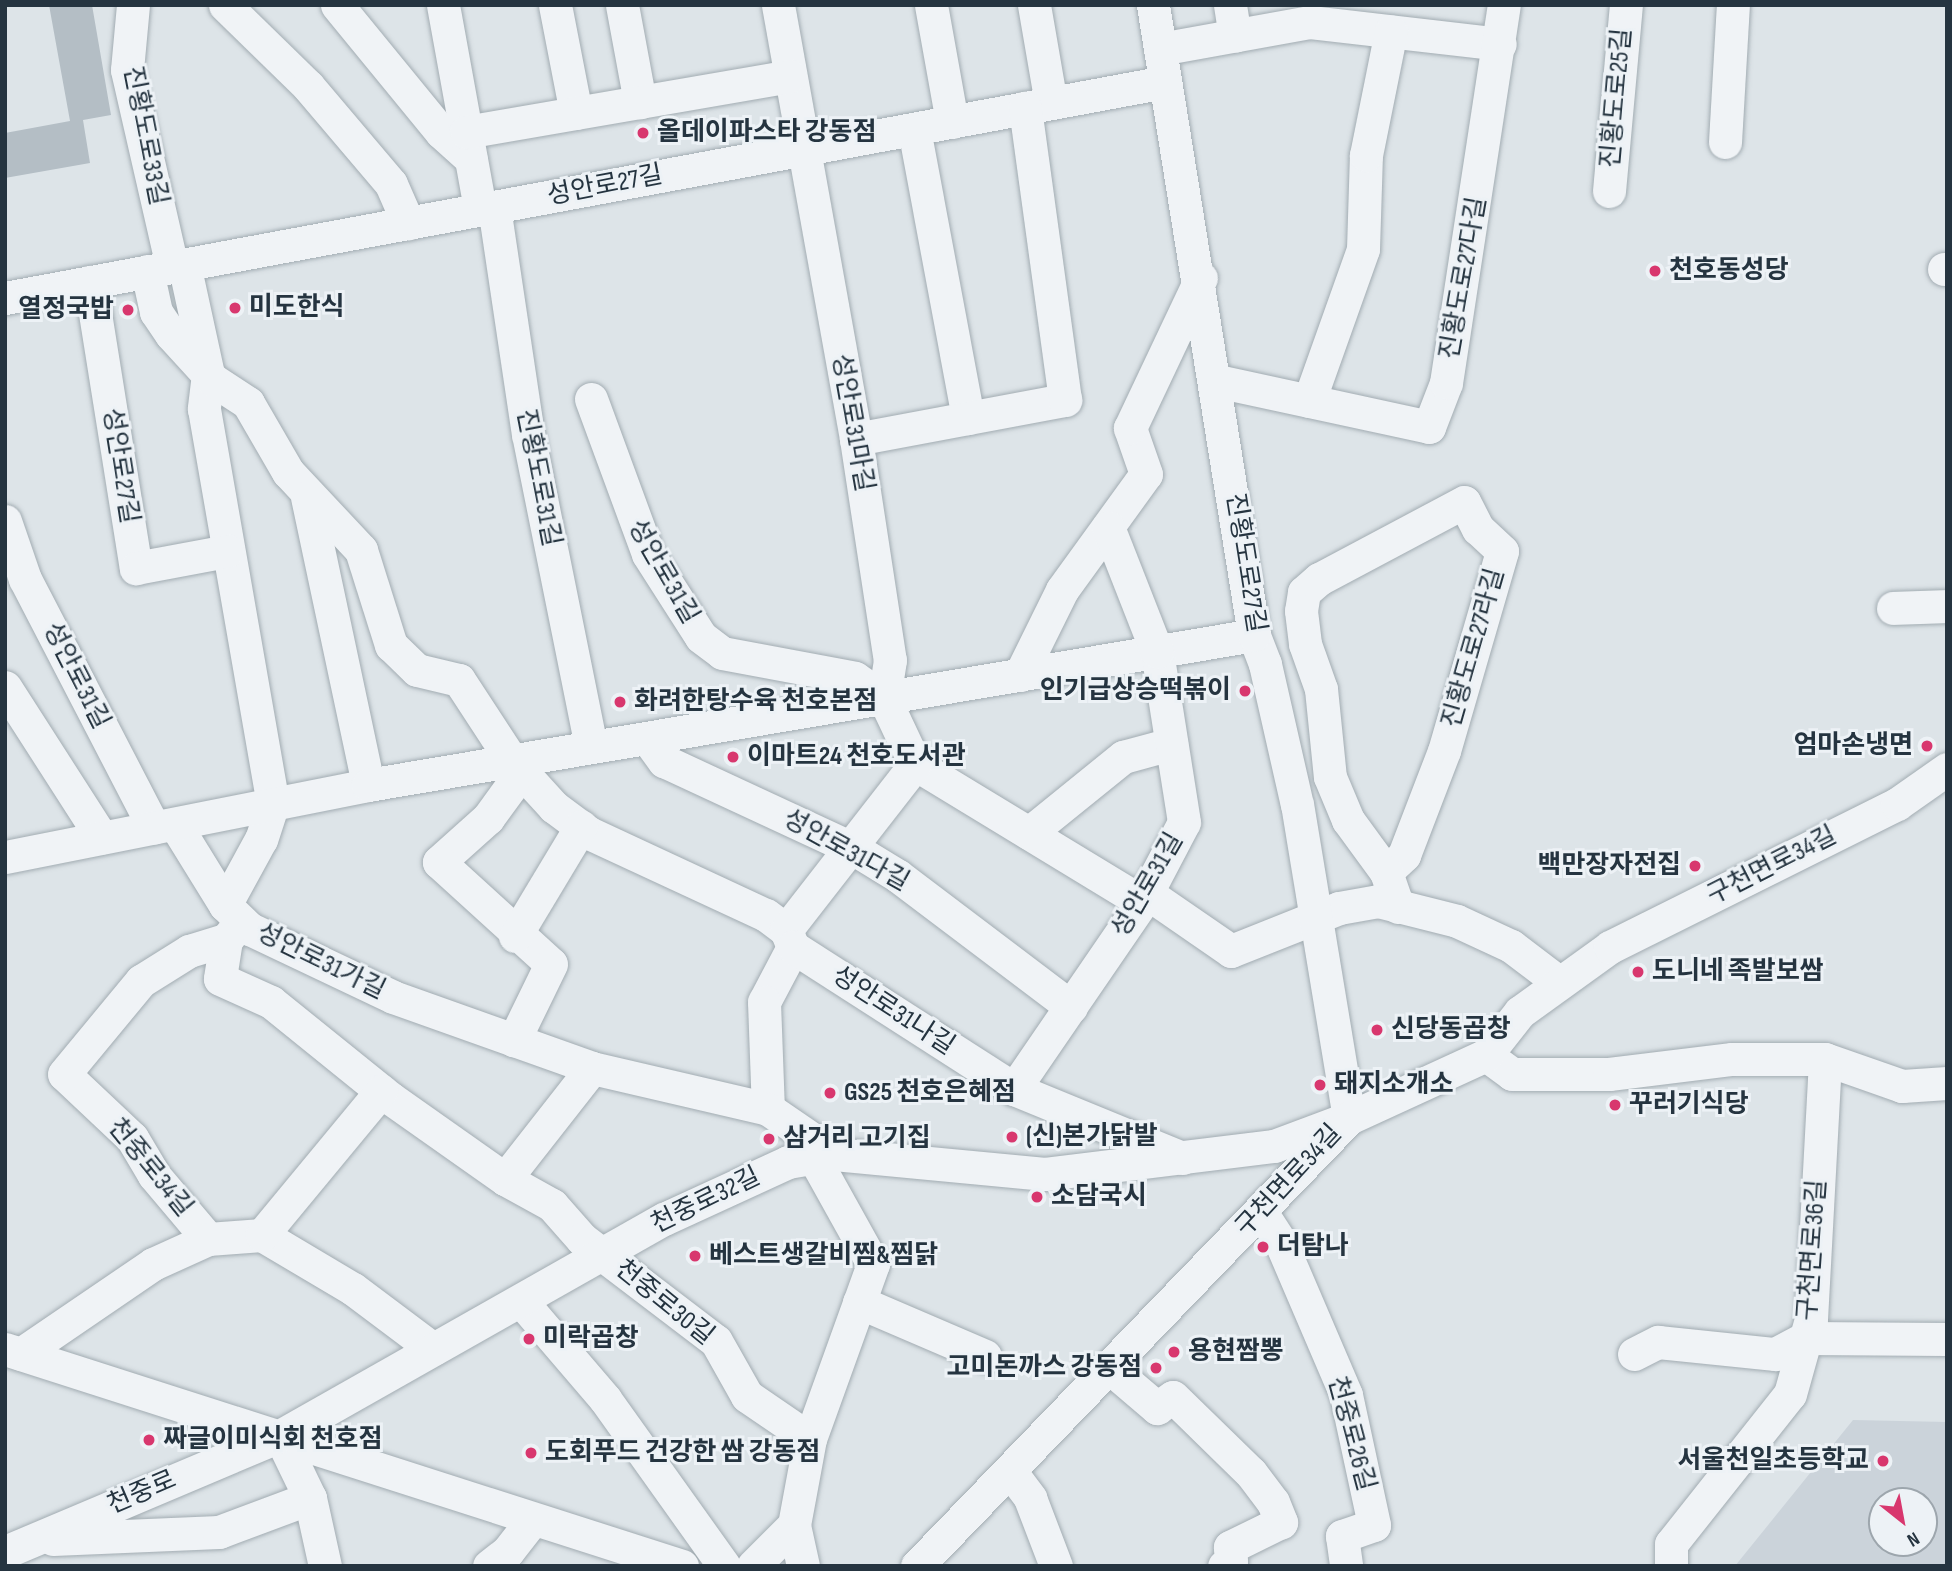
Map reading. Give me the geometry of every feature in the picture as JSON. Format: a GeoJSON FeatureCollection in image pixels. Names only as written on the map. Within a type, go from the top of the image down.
{"type":"FeatureCollection","features":[{"type":"Feature","properties":{"kind":"street","name":"진황도로33길"},"geometry":{"type":"LineString","coordinates":[[133,5],[127,70],[168,267]]}},
{"type":"Feature","properties":{"kind":"street"},"geometry":{"type":"LineString","coordinates":[[225,5],[308,86],[391,184],[408,223]]}},
{"type":"Feature","properties":{"kind":"street"},"geometry":{"type":"LineString","coordinates":[[337,5],[441,132],[468,146],[576,113],[790,76]]}},
{"type":"Feature","properties":{"kind":"street","name":"진황도로31길"},"geometry":{"type":"LineString","coordinates":[[443,5],[468,146],[487,208],[528,434],[591,747]]}},
{"type":"Feature","properties":{"kind":"street"},"geometry":{"type":"LineString","coordinates":[[555,5],[576,113]]}},
{"type":"Feature","properties":{"kind":"street"},"geometry":{"type":"LineString","coordinates":[[622,5],[640,102]]}},
{"type":"Feature","properties":{"kind":"street"},"geometry":{"type":"LineString","coordinates":[[778,5],[803,149]]}},
{"type":"Feature","properties":{"kind":"street"},"geometry":{"type":"LineString","coordinates":[[931,5],[952,122]]}},
{"type":"Feature","properties":{"kind":"street"},"geometry":{"type":"LineString","coordinates":[[856,439],[1065,400],[1038,105],[1034,5]]}},
{"type":"Feature","properties":{"kind":"street","name":"진황도로27길"},"geometry":{"type":"LineString","coordinates":[[1153,5],[1201,278],[1259,649],[1317,917],[1349,1118]]}},
{"type":"Feature","properties":{"kind":"street","name":"진황도로27다길"},"geometry":{"type":"LineString","coordinates":[[1217,381],[1429,427],[1446,383],[1504,5]]}},
{"type":"Feature","properties":{"kind":"street","name":"진황도로25길"},"geometry":{"type":"LineString","coordinates":[[1609,191],[1626,5]]}},
{"type":"Feature","properties":{"kind":"street"},"geometry":{"type":"LineString","coordinates":[[1725,142],[1733,5]]}},
{"type":"Feature","properties":{"kind":"street"},"geometry":{"type":"LineString","coordinates":[[1160,49],[1232,21],[1310,22],[1500,44]]}},
{"type":"Feature","properties":{"kind":"street"},"geometry":{"type":"LineString","coordinates":[[1309,401],[1363,249],[1366,155],[1391,32]]}},
{"type":"Feature","properties":{"kind":"street","name":"성안로27길"},"geometry":{"type":"LineString","coordinates":[[5,298],[1165,82]]}},
{"type":"Feature","properties":{"kind":"street"},"geometry":{"type":"LineString","coordinates":[[914,128],[968,418]]}},
{"type":"Feature","properties":{"kind":"street","name":"성안로31마길"},"geometry":{"type":"LineString","coordinates":[[803,149],[856,439],[890,660],[884,698]]}},
{"type":"Feature","properties":{"kind":"street"},"geometry":{"type":"LineString","coordinates":[[168,267],[208,374],[204,409],[273,803],[231,922],[220,979],[271,1002],[381,1091],[505,1180],[552,1205],[582,1239],[604,1254]]}},
{"type":"Feature","properties":{"kind":"street"},"geometry":{"type":"LineString","coordinates":[[1020,675],[1062,590],[1146,474],[1130,428],[1201,278]]}},
{"type":"Feature","properties":{"kind":"street","name":"성안로27길"},"geometry":{"type":"LineString","coordinates":[[90,282],[136,568],[228,551]]}},
{"type":"Feature","properties":{"kind":"street"},"geometry":{"type":"LineString","coordinates":[[208,374],[248,403],[307,497],[361,550],[391,645],[417,670],[459,680],[512,761],[512,785],[439,862],[515,936],[551,964],[514,1040]]}},
{"type":"Feature","properties":{"kind":"street","name":"성안로31길"},"geometry":{"type":"LineString","coordinates":[[590,399],[648,554],[701,638],[722,653],[855,678],[884,698]]}},
{"type":"Feature","properties":{"kind":"street"},"geometry":{"type":"LineString","coordinates":[[307,497],[368,785]]}},
{"type":"Feature","properties":{"kind":"street","name":"진황도로27라길"},"geometry":{"type":"LineString","coordinates":[[1331,777],[1321,689],[1305,645],[1304,592],[1364,552],[1464,502],[1478,529],[1502,551],[1444,751],[1404,855],[1386,872]]}},
{"type":"Feature","properties":{"kind":"street","name":"성안로31길"},"geometry":{"type":"LineString","coordinates":[[5,521],[25,579],[165,826]]}},
{"type":"Feature","properties":{"kind":"street","name":"성안로31길"},"geometry":{"type":"LineString","coordinates":[[1014,1089],[1144,898],[1184,822],[1157,652],[1108,527]]}},
{"type":"Feature","properties":{"kind":"street"},"geometry":{"type":"LineString","coordinates":[[1893,608],[1947,606]]}},
{"type":"Feature","properties":{"kind":"street"},"geometry":{"type":"LineString","coordinates":[[5,857],[368,785],[1157,652],[1259,649]]}},
{"type":"Feature","properties":{"kind":"street","name":"진황도로27라길"},"geometry":{"type":"LineString","coordinates":[[1259,649],[1331,777],[1348,820],[1386,872],[1398,906]]}},
{"type":"Feature","properties":{"kind":"street"},"geometry":{"type":"LineString","coordinates":[[5,687],[102,838]]}},
{"type":"Feature","properties":{"kind":"street"},"geometry":{"type":"LineString","coordinates":[[884,698],[915,764],[1231,951],[1317,917],[1378,901],[1457,921],[1511,946],[1560,983]]}},
{"type":"Feature","properties":{"kind":"street","name":"성안로31다길"},"geometry":{"type":"LineString","coordinates":[[647,738],[664,761],[854,849],[1071,1007]]}},
{"type":"Feature","properties":{"kind":"street"},"geometry":{"type":"LineString","coordinates":[[1029,833],[1123,757],[1171,744]]}},
{"type":"Feature","properties":{"kind":"street","name":"성안로31나길"},"geometry":{"type":"LineString","coordinates":[[512,761],[554,807],[581,827],[790,939],[1014,1089],[1185,1159]]}},
{"type":"Feature","properties":{"kind":"street"},"geometry":{"type":"LineString","coordinates":[[768,1109],[764,1002],[790,939],[915,764]]}},
{"type":"Feature","properties":{"kind":"street","name":"구천면로34길"},"geometry":{"type":"LineString","coordinates":[[917,1566],[1349,1118],[1486,1055],[1520,1012],[1610,947],[1897,804],[1947,769]]}},
{"type":"Feature","properties":{"kind":"street"},"geometry":{"type":"LineString","coordinates":[[165,826],[231,922]]}},
{"type":"Feature","properties":{"kind":"street"},"geometry":{"type":"LineString","coordinates":[[515,936],[581,827]]}},
{"type":"Feature","properties":{"kind":"street","name":"성안로31가길"},"geometry":{"type":"LineString","coordinates":[[231,922],[393,997],[592,1068],[768,1109],[824,1156]]}},
{"type":"Feature","properties":{"kind":"street","name":"천중로34길"},"geometry":{"type":"LineString","coordinates":[[208,1240],[155,1175],[132,1138],[64,1074],[141,981],[231,922]]}},
{"type":"Feature","properties":{"kind":"street"},"geometry":{"type":"LineString","coordinates":[[1486,1055],[1512,1073],[1568,1074],[1609,1074],[1732,1059],[1825,1059],[1902,1086],[1947,1083]]}},
{"type":"Feature","properties":{"kind":"street","name":"구천면로36길"},"geometry":{"type":"LineString","coordinates":[[1671,1566],[1671,1544],[1790,1394],[1811,1320],[1825,1059]]}},
{"type":"Feature","properties":{"kind":"street"},"geometry":{"type":"LineString","coordinates":[[505,1180],[592,1068]]}},
{"type":"Feature","properties":{"kind":"street"},"geometry":{"type":"LineString","coordinates":[[381,1091],[262,1235],[353,1289],[433,1349]]}},
{"type":"Feature","properties":{"kind":"street","name":"천중로32길"},"geometry":{"type":"LineString","coordinates":[[279,1436],[604,1254],[763,1173],[824,1156],[1045,1174],[1185,1159],[1274,1146],[1349,1118]]}},
{"type":"Feature","properties":{"kind":"street"},"geometry":{"type":"LineString","coordinates":[[803,1566],[794,1525],[810,1439],[873,1264],[824,1156]]}},
{"type":"Feature","properties":{"kind":"street","name":"천중로26길"},"geometry":{"type":"LineString","coordinates":[[1261,1212],[1282,1243],[1346,1395],[1374,1524],[1342,1536],[1346,1566]]}},
{"type":"Feature","properties":{"kind":"street","name":"천중로34길"},"geometry":{"type":"LineString","coordinates":[[13,1352],[152,1264],[208,1240],[262,1235]]}},
{"type":"Feature","properties":{"kind":"street","name":"천중로30길"},"geometry":{"type":"LineString","coordinates":[[604,1254],[716,1341],[747,1396],[810,1439]]}},
{"type":"Feature","properties":{"kind":"street"},"geometry":{"type":"LineString","coordinates":[[522,1302],[605,1399],[724,1566]]}},
{"type":"Feature","properties":{"kind":"street"},"geometry":{"type":"LineString","coordinates":[[859,1302],[985,1356]]}},
{"type":"Feature","properties":{"kind":"street"},"geometry":{"type":"LineString","coordinates":[[1634,1354],[1658,1342],[1776,1354],[1805,1338],[1947,1339]]}},
{"type":"Feature","properties":{"kind":"street"},"geometry":{"type":"LineString","coordinates":[[13,1352],[682,1566]]}},
{"type":"Feature","properties":{"kind":"street"},"geometry":{"type":"LineString","coordinates":[[1110,1368],[1157,1408],[1173,1396],[1251,1473],[1273,1502],[1281,1522],[1230,1547],[1231,1562],[1224,1566]]}},
{"type":"Feature","properties":{"kind":"street"},"geometry":{"type":"LineString","coordinates":[[279,1436],[310,1498],[326,1566]]}},
{"type":"Feature","properties":{"kind":"street","name":"천중로"},"geometry":{"type":"LineString","coordinates":[[18,1546],[279,1436]]}},
{"type":"Feature","properties":{"kind":"street"},"geometry":{"type":"LineString","coordinates":[[1010,1471],[1031,1498],[1056,1566]]}},
{"type":"Feature","properties":{"kind":"street"},"geometry":{"type":"LineString","coordinates":[[18,1546],[219,1532],[310,1498]]}},
{"type":"Feature","properties":{"kind":"street"},"geometry":{"type":"LineString","coordinates":[[489,1566],[509,1552],[532,1520]]}},
{"type":"Feature","properties":{"kind":"street"},"geometry":{"type":"LineString","coordinates":[[753,1566],[794,1525]]}},
{"type":"Feature","properties":{"kind":"street"},"geometry":{"type":"LineString","coordinates":[[568,1531],[592,1566]]}},
{"type":"Feature","properties":{"kind":"shaded area","name":"서울천일초등학교"},"geometry":{"type":"Polygon","coordinates":[[[1853,1420],[1947,1422],[1947,1566],[1735,1566],[1853,1420]]]}},
{"type":"Feature","properties":{"kind":"building"},"geometry":{"type":"Polygon","coordinates":[[[49,5],[92,5],[111,115],[83,120],[90,163],[5,178],[5,133],[70,121],[49,5]]]}},
{"type":"Feature","properties":{"kind":"place","name":"올데이파스타 강동점"},"geometry":{"type":"Point","coordinates":[643,133]}},
{"type":"Feature","properties":{"kind":"place","name":"천호동성당"},"geometry":{"type":"Point","coordinates":[1655,271]}},
{"type":"Feature","properties":{"kind":"place","name":"미도한식"},"geometry":{"type":"Point","coordinates":[235,308]}},
{"type":"Feature","properties":{"kind":"place","name":"열정국밥"},"geometry":{"type":"Point","coordinates":[128,310]}},
{"type":"Feature","properties":{"kind":"place","name":"인기급상승떡볶이"},"geometry":{"type":"Point","coordinates":[1245,691]}},
{"type":"Feature","properties":{"kind":"place","name":"화려한탕수육 천호본점"},"geometry":{"type":"Point","coordinates":[620,702]}},
{"type":"Feature","properties":{"kind":"place","name":"엄마손냉면"},"geometry":{"type":"Point","coordinates":[1927,746]}},
{"type":"Feature","properties":{"kind":"place","name":"이마트24 천호도서관"},"geometry":{"type":"Point","coordinates":[733,757]}},
{"type":"Feature","properties":{"kind":"place","name":"백만장자전집"},"geometry":{"type":"Point","coordinates":[1695,866]}},
{"type":"Feature","properties":{"kind":"place","name":"도니네 족발보쌈"},"geometry":{"type":"Point","coordinates":[1638,972]}},
{"type":"Feature","properties":{"kind":"place","name":"신당동곱창"},"geometry":{"type":"Point","coordinates":[1377,1030]}},
{"type":"Feature","properties":{"kind":"place","name":"돼지소개소"},"geometry":{"type":"Point","coordinates":[1320,1085]}},
{"type":"Feature","properties":{"kind":"place","name":"GS25 천호은혜점"},"geometry":{"type":"Point","coordinates":[830,1093]}},
{"type":"Feature","properties":{"kind":"place","name":"꾸러기식당"},"geometry":{"type":"Point","coordinates":[1615,1105]}},
{"type":"Feature","properties":{"kind":"place","name":"(신)본가닭발"},"geometry":{"type":"Point","coordinates":[1012,1137]}},
{"type":"Feature","properties":{"kind":"place","name":"삼거리 고기집"},"geometry":{"type":"Point","coordinates":[769,1139]}},
{"type":"Feature","properties":{"kind":"place","name":"소담국시"},"geometry":{"type":"Point","coordinates":[1037,1197]}},
{"type":"Feature","properties":{"kind":"place","name":"더탐나"},"geometry":{"type":"Point","coordinates":[1263,1247]}},
{"type":"Feature","properties":{"kind":"place","name":"베스트생갈비찜&찜닭"},"geometry":{"type":"Point","coordinates":[695,1256]}},
{"type":"Feature","properties":{"kind":"place","name":"미락곱창"},"geometry":{"type":"Point","coordinates":[529,1339]}},
{"type":"Feature","properties":{"kind":"place","name":"용현짬뽕"},"geometry":{"type":"Point","coordinates":[1174,1352]}},
{"type":"Feature","properties":{"kind":"place","name":"고미돈까스 강동점"},"geometry":{"type":"Point","coordinates":[1156,1368]}},
{"type":"Feature","properties":{"kind":"place","name":"짜글이미식회 천호점"},"geometry":{"type":"Point","coordinates":[149,1440]}},
{"type":"Feature","properties":{"kind":"place","name":"도회푸드 건강한 쌈 강동점"},"geometry":{"type":"Point","coordinates":[531,1453]}},
{"type":"Feature","properties":{"kind":"place","name":"서울천일초등학교"},"geometry":{"type":"Point","coordinates":[1883,1461]}}]}
